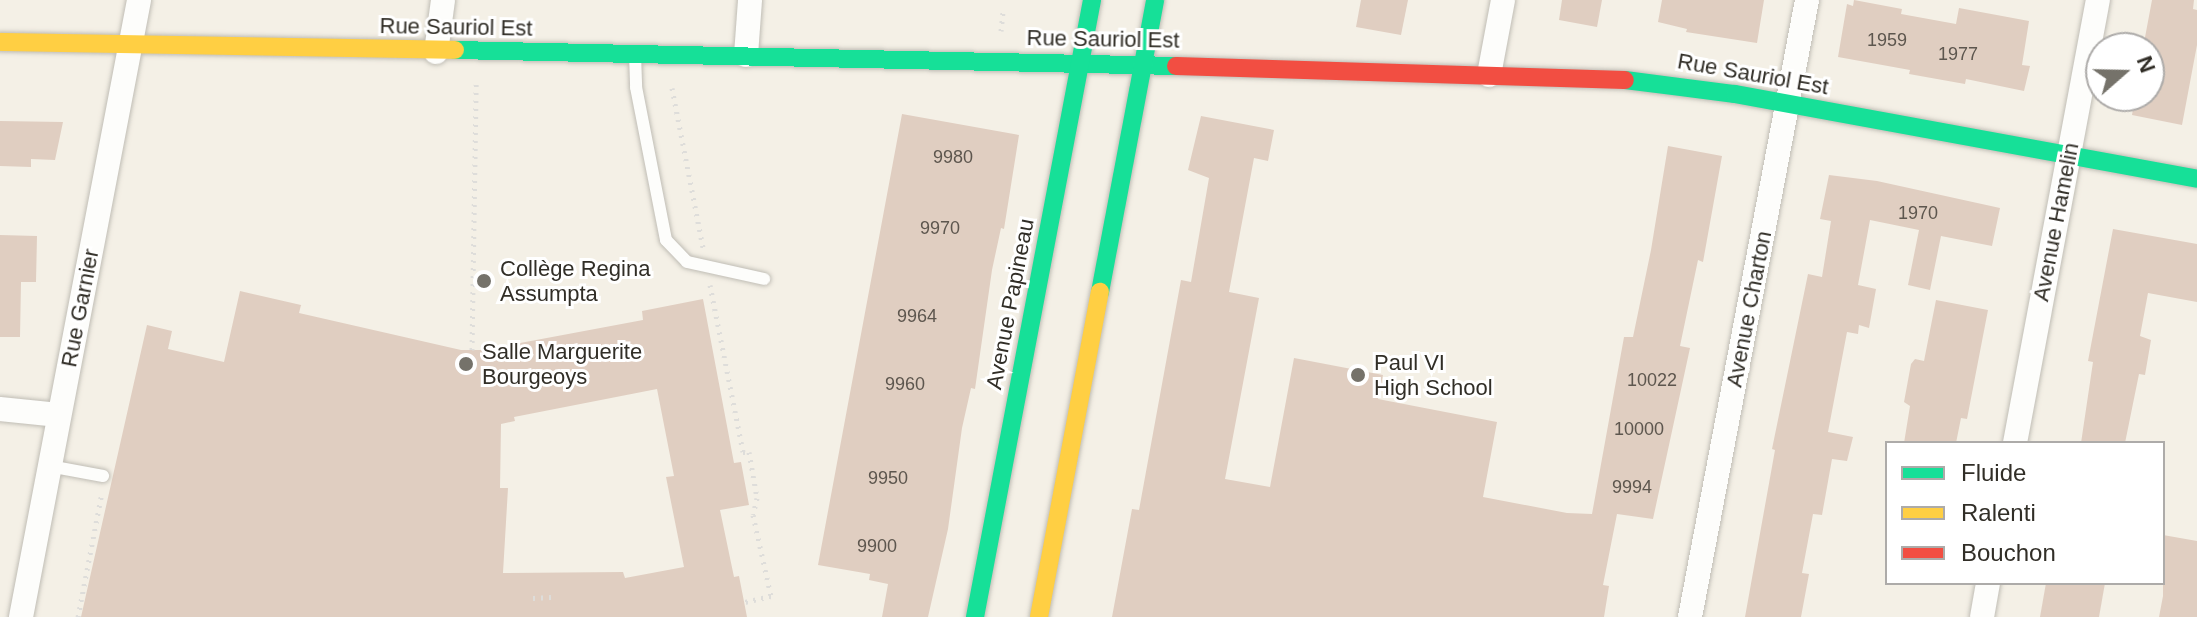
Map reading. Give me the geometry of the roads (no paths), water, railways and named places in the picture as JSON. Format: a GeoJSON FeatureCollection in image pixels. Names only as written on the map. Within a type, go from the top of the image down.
{"type":"FeatureCollection","features":[{"type":"Feature","properties":{"kind":"street","name":"Rue Garnier"},"geometry":{"type":"LineString","coordinates":[[21,617],[139,0]]}},
{"type":"Feature","properties":{"kind":"street"},"geometry":{"type":"LineString","coordinates":[[436,52],[443,0]]}},
{"type":"Feature","properties":{"kind":"street"},"geometry":{"type":"LineString","coordinates":[[746,55],[750,0]]}},
{"type":"Feature","properties":{"kind":"street","name":"Avenue Papineau"},"geometry":{"type":"LineString","coordinates":[[975,617],[1092,0]]}},
{"type":"Feature","properties":{"kind":"street"},"geometry":{"type":"LineString","coordinates":[[1039,617],[1155,0]]}},
{"type":"Feature","properties":{"kind":"street"},"geometry":{"type":"LineString","coordinates":[[1489,75],[1503,0]]}},
{"type":"Feature","properties":{"kind":"street","name":"Avenue Charton"},"geometry":{"type":"LineString","coordinates":[[1690,617],[1807,0]]}},
{"type":"Feature","properties":{"kind":"street","name":"Avenue Hamelin"},"geometry":{"type":"LineString","coordinates":[[2015,441],[2098,0]]}},
{"type":"Feature","properties":{"kind":"street","name":"Rue Sauriol Est"},"geometry":{"type":"LineString","coordinates":[[0,42],[436,52],[746,55],[1604,77],[1673,84],[2197,179]]}},
{"type":"Feature","properties":{"kind":"street"},"geometry":{"type":"LineString","coordinates":[[0,409],[59,415]]}},
{"type":"Feature","properties":{"kind":"street"},"geometry":{"type":"LineString","coordinates":[[1982,617],[1988,585]]}},
{"type":"Feature","properties":{"kind":"lane"},"geometry":{"type":"LineString","coordinates":[[635,54],[636,87],[666,240],[687,262],[764,279]]}},
{"type":"Feature","properties":{"kind":"lane"},"geometry":{"type":"LineString","coordinates":[[49,466],[103,476]]}},
{"type":"Feature","properties":{"kind":"place","name":"Collège Regina Assumpta"},"geometry":{"type":"Point","coordinates":[484,281]}},
{"type":"Feature","properties":{"kind":"place","name":"Salle Marguerite Bourgeoys"},"geometry":{"type":"Point","coordinates":[466,364]}},
{"type":"Feature","properties":{"kind":"place","name":"Paul VI High School"},"geometry":{"type":"Point","coordinates":[1358,375]}}]}
